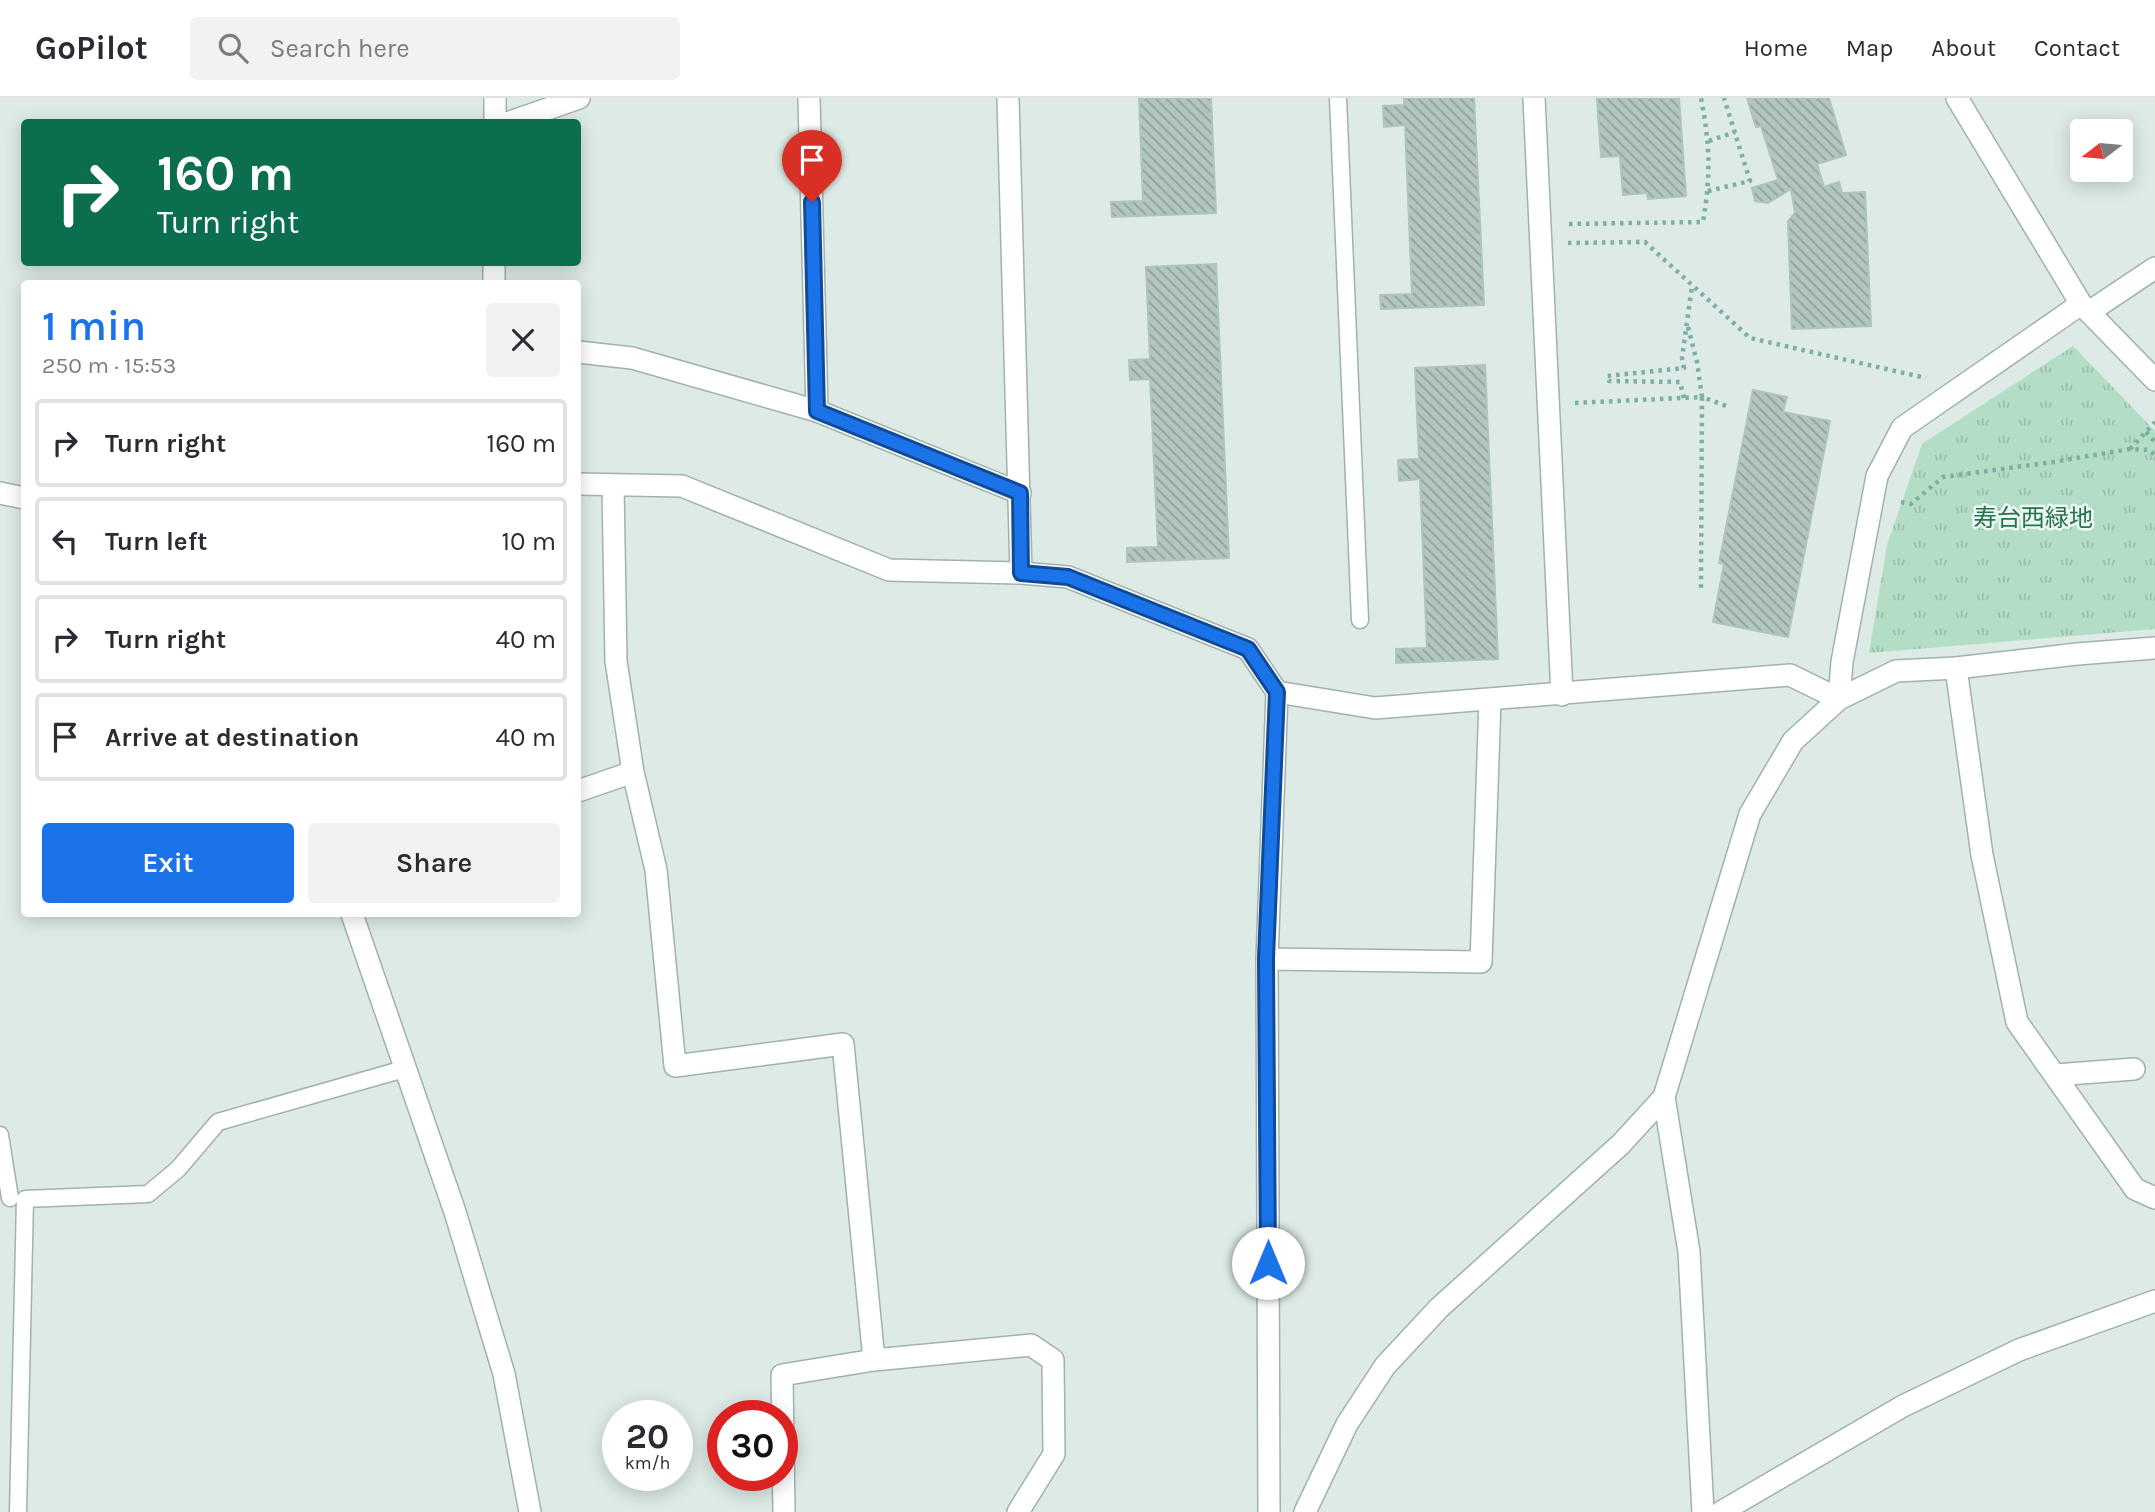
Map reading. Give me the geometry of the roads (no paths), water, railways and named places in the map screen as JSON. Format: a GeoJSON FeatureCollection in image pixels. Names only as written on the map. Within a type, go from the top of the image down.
{"type":"FeatureCollection","features":[{"type":"Feature","properties":{"kind":"street"},"geometry":{"type":"LineString","coordinates":[[495,98],[495,119]]}},
{"type":"Feature","properties":{"kind":"street"},"geometry":{"type":"LineString","coordinates":[[519,119],[579,98]]}},
{"type":"Feature","properties":{"kind":"street"},"geometry":{"type":"LineString","coordinates":[[809,98],[817,411]]}},
{"type":"Feature","properties":{"kind":"street"},"geometry":{"type":"LineString","coordinates":[[1007,98],[1021,573]]}},
{"type":"Feature","properties":{"kind":"street"},"geometry":{"type":"LineString","coordinates":[[1534,98],[1562,695]]}},
{"type":"Feature","properties":{"kind":"street"},"geometry":{"type":"LineString","coordinates":[[1957,98],[2085,308],[2155,380]]}},
{"type":"Feature","properties":{"kind":"street"},"geometry":{"type":"LineString","coordinates":[[1839,699],[1842,662],[1877,476],[1902,428],[2085,308],[2155,268]]}},
{"type":"Feature","properties":{"kind":"street"},"geometry":{"type":"LineString","coordinates":[[581,352],[632,358],[817,411],[1020,493]]}},
{"type":"Feature","properties":{"kind":"street"},"geometry":{"type":"LineString","coordinates":[[581,484],[682,486],[889,570],[1021,573],[1068,577],[1248,649],[1277,692],[1266,958],[1269,1512]]}},
{"type":"Feature","properties":{"kind":"street"},"geometry":{"type":"LineString","coordinates":[[614,486],[616,661],[633,772],[656,870],[675,1066],[843,1044],[874,1360]]}},
{"type":"Feature","properties":{"kind":"street"},"geometry":{"type":"LineString","coordinates":[[0,493],[21,497]]}},
{"type":"Feature","properties":{"kind":"street"},"geometry":{"type":"LineString","coordinates":[[1305,1512],[1347,1424],[1385,1366],[1439,1308],[1621,1144],[1664,1097],[1749,814],[1793,741],[1839,699],[1896,671],[1956,668],[2155,648]]}},
{"type":"Feature","properties":{"kind":"street"},"geometry":{"type":"LineString","coordinates":[[1956,668],[1982,855],[2017,1022],[2135,1189],[2155,1198]]}},
{"type":"Feature","properties":{"kind":"street"},"geometry":{"type":"LineString","coordinates":[[1277,692],[1374,708],[1790,675],[1839,699]]}},
{"type":"Feature","properties":{"kind":"street"},"geometry":{"type":"LineString","coordinates":[[1266,958],[1481,962],[1490,700]]}},
{"type":"Feature","properties":{"kind":"street"},"geometry":{"type":"LineString","coordinates":[[581,790],[633,772]]}},
{"type":"Feature","properties":{"kind":"street"},"geometry":{"type":"LineString","coordinates":[[353,917],[456,1212],[504,1374],[530,1512]]}},
{"type":"Feature","properties":{"kind":"street"},"geometry":{"type":"LineString","coordinates":[[2055,1075],[2134,1069]]}},
{"type":"Feature","properties":{"kind":"street"},"geometry":{"type":"LineString","coordinates":[[1664,1097],[1689,1252],[1703,1512]]}},
{"type":"Feature","properties":{"kind":"street"},"geometry":{"type":"LineString","coordinates":[[1721,1512],[1902,1406],[2020,1350],[2155,1301]]}},
{"type":"Feature","properties":{"kind":"street"},"geometry":{"type":"LineString","coordinates":[[784,1512],[782,1375],[874,1360],[1031,1345],[1053,1360],[1054,1454],[1018,1512]]}},
{"type":"Feature","properties":{"kind":"lane"},"geometry":{"type":"LineString","coordinates":[[1338,98],[1360,620]]}},
{"type":"Feature","properties":{"kind":"lane"},"geometry":{"type":"LineString","coordinates":[[18,1512],[25,1199],[148,1194],[178,1169],[218,1122],[404,1069]]}},
{"type":"Feature","properties":{"kind":"lane"},"geometry":{"type":"LineString","coordinates":[[0,1135],[10,1198]]}},
{"type":"Feature","properties":{"kind":"park label","name":"寿台西緑地"},"geometry":{"type":"Point","coordinates":[2033,518]}}]}
